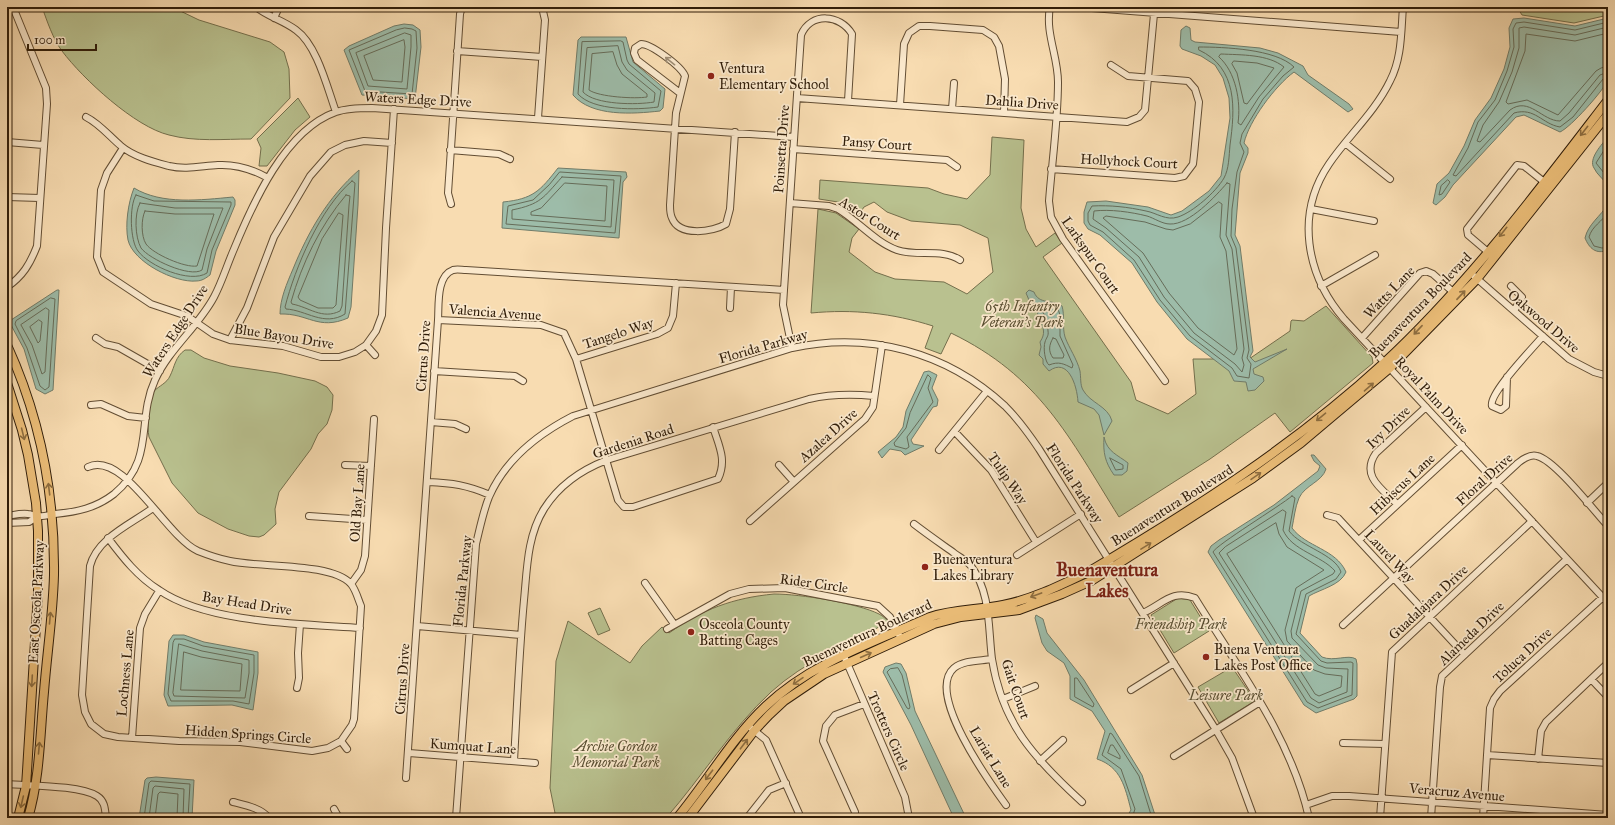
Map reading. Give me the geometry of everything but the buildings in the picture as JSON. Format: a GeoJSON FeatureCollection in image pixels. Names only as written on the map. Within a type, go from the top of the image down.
{"type":"FeatureCollection","features":[{"type":"Feature","properties":{"kind":"main road","name":"Buenaventura Boulevard"},"geometry":{"type":"LineString","coordinates":[[1555,176],[1608,100]]}},
{"type":"Feature","properties":{"kind":"main road","name":"Buenaventura Boulevard"},"geometry":{"type":"LineString","coordinates":[[1388,365],[1453,292],[1474,277],[1488,252],[1608,114]]}},
{"type":"Feature","properties":{"kind":"main road","name":"Buenaventura Boulevard"},"geometry":{"type":"LineString","coordinates":[[688,818],[765,707],[796,682],[820,667],[845,660],[945,612],[988,611],[1002,605],[1034,596],[1111,563],[1253,469],[1388,365],[1474,277],[1548,184]]}},
{"type":"Feature","properties":{"kind":"main road","name":"East Osceola Parkway"},"geometry":{"type":"LineString","coordinates":[[7,345],[26,392],[40,439],[52,515],[54,576],[35,787],[28,818]]}},
{"type":"Feature","properties":{"kind":"main road","name":"East Osceola Parkway"},"geometry":{"type":"LineString","coordinates":[[7,383],[28,455],[37,516],[38,578],[26,786],[18,818]]}},
{"type":"Feature","properties":{"kind":"main road","name":"Buenaventura Boulevard"},"geometry":{"type":"LineString","coordinates":[[677,818],[751,728]]}},
{"type":"Feature","properties":{"kind":"street"},"geometry":{"type":"LineString","coordinates":[[7,288],[23,274],[32,260],[37,246],[47,104],[46,88],[13,7]]}},
{"type":"Feature","properties":{"kind":"street"},"geometry":{"type":"LineString","coordinates":[[256,7],[295,29],[308,42],[336,112]]}},
{"type":"Feature","properties":{"kind":"street"},"geometry":{"type":"LineString","coordinates":[[274,18],[279,7]]}},
{"type":"Feature","properties":{"kind":"street"},"geometry":{"type":"LineString","coordinates":[[451,204],[448,193],[450,150],[460,14],[462,7]]}},
{"type":"Feature","properties":{"kind":"street"},"geometry":{"type":"LineString","coordinates":[[538,118],[545,20],[542,7]]}},
{"type":"Feature","properties":{"kind":"street","name":"Larkspur Court"},"geometry":{"type":"LineString","coordinates":[[1050,7],[1048,22],[1049,34],[1058,80],[1049,201],[1051,217],[1064,239],[1164,381]]}},
{"type":"Feature","properties":{"kind":"street"},"geometry":{"type":"LineString","coordinates":[[1079,7],[1401,32]]}},
{"type":"Feature","properties":{"kind":"street","name":"Royal Palm Drive"},"geometry":{"type":"LineString","coordinates":[[1403,7],[1397,66],[1390,82],[1378,101],[1345,143],[1324,173],[1316,191],[1311,209],[1310,244],[1320,286],[1335,309],[1608,603]]}},
{"type":"Feature","properties":{"kind":"street","name":"Dahlia Drive"},"geometry":{"type":"LineString","coordinates":[[797,98],[1127,122],[1139,117],[1145,110],[1154,14]]}},
{"type":"Feature","properties":{"kind":"street","name":"Poinsetta Drive"},"geometry":{"type":"LineString","coordinates":[[792,348],[784,317],[784,290],[801,35],[809,22],[819,18],[842,22],[852,34],[848,101]]}},
{"type":"Feature","properties":{"kind":"street"},"geometry":{"type":"LineString","coordinates":[[900,105],[904,44],[909,33],[919,26],[930,26],[983,30],[994,37],[999,46],[1006,79],[1004,112]]}},
{"type":"Feature","properties":{"kind":"street"},"geometry":{"type":"LineString","coordinates":[[680,93],[637,60],[634,53],[635,48],[641,44],[650,45],[681,70],[685,76],[676,113],[670,205],[672,218],[677,225],[684,229],[706,231],[717,230],[726,224],[730,209],[735,132]]}},
{"type":"Feature","properties":{"kind":"street"},"geometry":{"type":"LineString","coordinates":[[457,51],[542,57]]}},
{"type":"Feature","properties":{"kind":"street"},"geometry":{"type":"LineString","coordinates":[[1111,65],[1128,76],[1148,78]]}},
{"type":"Feature","properties":{"kind":"street","name":"Hollyhock Court"},"geometry":{"type":"LineString","coordinates":[[1051,169],[1169,178],[1184,176],[1193,164],[1198,102],[1195,89],[1188,81],[1148,78]]}},
{"type":"Feature","properties":{"kind":"street"},"geometry":{"type":"LineString","coordinates":[[952,109],[954,82]]}},
{"type":"Feature","properties":{"kind":"street","name":"Waters Edge Drive"},"geometry":{"type":"LineString","coordinates":[[7,516],[28,514],[37,516],[52,515],[80,511],[96,505],[114,493],[127,480],[140,458],[148,401],[154,381],[176,349],[198,322],[215,296],[255,200],[268,178],[296,140],[314,124],[336,112],[356,108],[394,109],[794,136]]}},
{"type":"Feature","properties":{"kind":"street","name":"Blue Bayou Drive"},"geometry":{"type":"LineString","coordinates":[[123,148],[107,173],[101,190],[97,257],[103,272],[151,304],[187,316],[198,322],[213,334],[230,340],[283,346],[327,358],[339,357],[355,352],[366,345],[376,331],[384,307],[386,228],[394,109]]}},
{"type":"Feature","properties":{"kind":"street"},"geometry":{"type":"LineString","coordinates":[[86,117],[95,122],[123,148],[147,160],[171,166],[196,168],[218,165],[238,166],[253,170],[268,178]]}},
{"type":"Feature","properties":{"kind":"street"},"geometry":{"type":"LineString","coordinates":[[230,340],[247,308],[274,237],[310,176],[331,152],[345,145],[364,141],[392,143]]}},
{"type":"Feature","properties":{"kind":"street"},"geometry":{"type":"LineString","coordinates":[[7,142],[43,145]]}},
{"type":"Feature","properties":{"kind":"street"},"geometry":{"type":"LineString","coordinates":[[1345,143],[1390,179]]}},
{"type":"Feature","properties":{"kind":"street","name":"Pansy Court"},"geometry":{"type":"LineString","coordinates":[[794,149],[947,160],[957,167]]}},
{"type":"Feature","properties":{"kind":"street"},"geometry":{"type":"LineString","coordinates":[[450,150],[499,154],[510,159]]}},
{"type":"Feature","properties":{"kind":"street"},"geometry":{"type":"LineString","coordinates":[[1488,252],[1468,235],[1468,229],[1517,165],[1524,166],[1548,184]]}},
{"type":"Feature","properties":{"kind":"street"},"geometry":{"type":"LineString","coordinates":[[7,197],[40,198]]}},
{"type":"Feature","properties":{"kind":"street","name":"Astor Court"},"geometry":{"type":"LineString","coordinates":[[790,203],[829,206],[838,209],[884,244],[898,250],[950,255],[960,260]]}},
{"type":"Feature","properties":{"kind":"street"},"geometry":{"type":"LineString","coordinates":[[1311,209],[1374,221]]}},
{"type":"Feature","properties":{"kind":"street"},"geometry":{"type":"LineString","coordinates":[[1320,286],[1375,255]]}},
{"type":"Feature","properties":{"kind":"street","name":"Citrus Drive"},"geometry":{"type":"LineString","coordinates":[[406,778],[428,482],[440,287],[446,275],[453,270],[466,270],[784,290]]}},
{"type":"Feature","properties":{"kind":"street","name":"Watts Lane"},"geometry":{"type":"LineString","coordinates":[[1362,338],[1420,273],[1426,271],[1433,274],[1453,292]]}},
{"type":"Feature","properties":{"kind":"street","name":"Oakwood Drive"},"geometry":{"type":"LineString","coordinates":[[1474,277],[1569,359],[1594,372],[1608,376]]}},
{"type":"Feature","properties":{"kind":"street","name":"Tangelo Way"},"geometry":{"type":"LineString","coordinates":[[576,359],[657,334],[668,328],[673,316],[676,283]]}},
{"type":"Feature","properties":{"kind":"street"},"geometry":{"type":"LineString","coordinates":[[1511,286],[1522,297],[1514,311]]}},
{"type":"Feature","properties":{"kind":"street"},"geometry":{"type":"LineString","coordinates":[[730,308],[731,287]]}},
{"type":"Feature","properties":{"kind":"street","name":"Valencia Avenue"},"geometry":{"type":"LineString","coordinates":[[438,320],[541,326],[554,328],[564,333],[576,359],[618,500],[624,507],[633,507],[718,479],[723,469],[723,459],[713,428]]}},
{"type":"Feature","properties":{"kind":"street"},"geometry":{"type":"LineString","coordinates":[[1507,377],[1506,406],[1501,410],[1496,410],[1492,406],[1491,398],[1507,377],[1543,336]]}},
{"type":"Feature","properties":{"kind":"street"},"geometry":{"type":"LineString","coordinates":[[96,338],[105,344],[118,347],[160,371]]}},
{"type":"Feature","properties":{"kind":"street","name":"Florida Parkway"},"geometry":{"type":"LineString","coordinates":[[454,818],[476,544],[490,495],[503,473],[521,451],[536,438],[553,426],[591,410],[792,348],[823,342],[882,345],[928,357],[963,374],[987,391],[1006,407],[1020,422],[1081,514],[1216,730],[1232,758],[1252,818]]}},
{"type":"Feature","properties":{"kind":"street"},"geometry":{"type":"LineString","coordinates":[[366,345],[375,355]]}},
{"type":"Feature","properties":{"kind":"street","name":"Azalea Drive"},"geometry":{"type":"LineString","coordinates":[[750,522],[865,419],[873,407],[882,345]]}},
{"type":"Feature","properties":{"kind":"street"},"geometry":{"type":"LineString","coordinates":[[434,371],[515,376],[523,381]]}},
{"type":"Feature","properties":{"kind":"street"},"geometry":{"type":"LineString","coordinates":[[939,450],[987,391]]}},
{"type":"Feature","properties":{"kind":"street","name":"Gardenia Road"},"geometry":{"type":"LineString","coordinates":[[514,761],[521,635],[529,553],[536,526],[543,510],[559,490],[571,479],[592,466],[607,460],[713,428],[822,396],[854,394],[874,396]]}},
{"type":"Feature","properties":{"kind":"street"},"geometry":{"type":"LineString","coordinates":[[91,405],[101,404],[128,416],[146,418]]}},
{"type":"Feature","properties":{"kind":"street","name":"Ivy Drive"},"geometry":{"type":"LineString","coordinates":[[1397,504],[1374,480],[1370,473],[1371,460],[1376,453],[1426,407]]}},
{"type":"Feature","properties":{"kind":"street","name":"Old Bay Lane"},"geometry":{"type":"LineString","coordinates":[[351,584],[361,570],[365,556],[374,419]]}},
{"type":"Feature","properties":{"kind":"street"},"geometry":{"type":"LineString","coordinates":[[431,422],[455,424],[466,429]]}},
{"type":"Feature","properties":{"kind":"street","name":"Tulip Way"},"geometry":{"type":"LineString","coordinates":[[955,432],[991,470],[1036,542]]}},
{"type":"Feature","properties":{"kind":"street","name":"Hibiscus Lane"},"geometry":{"type":"LineString","coordinates":[[1359,540],[1462,445]]}},
{"type":"Feature","properties":{"kind":"street","name":"Floral Drive"},"geometry":{"type":"LineString","coordinates":[[1342,625],[1518,463],[1528,457],[1537,456],[1550,462],[1608,526]]}},
{"type":"Feature","properties":{"kind":"street"},"geometry":{"type":"LineString","coordinates":[[88,468],[95,464],[102,464],[127,480],[142,493],[174,534],[197,551],[230,561],[324,571],[342,577],[351,584],[361,606],[354,719],[352,725],[341,741],[348,749]]}},
{"type":"Feature","properties":{"kind":"street"},"geometry":{"type":"LineString","coordinates":[[779,464],[794,482]]}},
{"type":"Feature","properties":{"kind":"street"},"geometry":{"type":"LineString","coordinates":[[345,465],[371,466]]}},
{"type":"Feature","properties":{"kind":"street"},"geometry":{"type":"LineString","coordinates":[[428,482],[454,483],[469,486],[490,495]]}},
{"type":"Feature","properties":{"kind":"street"},"geometry":{"type":"LineString","coordinates":[[1587,503],[1608,482]]}},
{"type":"Feature","properties":{"kind":"street","name":"Hidden Springs Circle"},"geometry":{"type":"LineString","coordinates":[[153,508],[108,538],[97,549],[90,566],[82,695],[85,712],[91,724],[104,734],[132,738],[179,741],[216,740],[312,751],[328,748],[341,741]]}},
{"type":"Feature","properties":{"kind":"street"},"geometry":{"type":"LineString","coordinates":[[1017,555],[1081,514]]}},
{"type":"Feature","properties":{"kind":"street","name":"Laurel Way"},"geometry":{"type":"LineString","coordinates":[[1327,515],[1338,518],[1464,654]]}},
{"type":"Feature","properties":{"kind":"street","name":"Waters Edge Drive"},"geometry":{"type":"LineString","coordinates":[[7,523],[29,522],[37,516]]}},
{"type":"Feature","properties":{"kind":"street"},"geometry":{"type":"LineString","coordinates":[[309,516],[367,520]]}},
{"type":"Feature","properties":{"kind":"street","name":"Guadalajara Drive"},"geometry":{"type":"LineString","coordinates":[[1380,818],[1392,652],[1532,521]]}},
{"type":"Feature","properties":{"kind":"street","name":"Gait Court"},"geometry":{"type":"LineString","coordinates":[[914,524],[970,564],[980,581],[988,611],[992,659],[1003,699],[1016,729],[1040,761],[1082,802]]}},
{"type":"Feature","properties":{"kind":"street","name":"Bay Head Drive"},"geometry":{"type":"LineString","coordinates":[[108,538],[134,571],[159,591],[194,607],[216,613],[300,624],[360,628]]}},
{"type":"Feature","properties":{"kind":"street","name":"Alameda Drive"},"geometry":{"type":"LineString","coordinates":[[1430,818],[1442,676],[1567,559]]}},
{"type":"Feature","properties":{"kind":"street"},"geometry":{"type":"LineString","coordinates":[[645,583],[674,624]]}},
{"type":"Feature","properties":{"kind":"street","name":"Rider Circle"},"geometry":{"type":"LineString","coordinates":[[667,629],[730,594],[749,589],[785,588],[878,606],[890,616],[899,635]]}},
{"type":"Feature","properties":{"kind":"street","name":"Lochness Lane"},"geometry":{"type":"LineString","coordinates":[[132,738],[140,628],[145,614],[159,591]]}},
{"type":"Feature","properties":{"kind":"street"},"geometry":{"type":"LineString","coordinates":[[1143,613],[1173,596],[1187,595],[1195,598],[1277,732],[1293,765],[1309,818]]}},
{"type":"Feature","properties":{"kind":"street","name":"Toluca Drive"},"geometry":{"type":"LineString","coordinates":[[1483,818],[1490,708],[1494,699],[1500,691],[1603,597]]}},
{"type":"Feature","properties":{"kind":"street"},"geometry":{"type":"LineString","coordinates":[[297,688],[299,678],[298,653],[300,624]]}},
{"type":"Feature","properties":{"kind":"street"},"geometry":{"type":"LineString","coordinates":[[417,626],[469,632],[521,635]]}},
{"type":"Feature","properties":{"kind":"street","name":"Lariat Lane"},"geometry":{"type":"LineString","coordinates":[[992,659],[962,664],[953,669],[946,683],[947,697],[966,746],[1006,805]]}},
{"type":"Feature","properties":{"kind":"street","name":"Trotters Circle"},"geometry":{"type":"LineString","coordinates":[[845,660],[905,797],[909,818]]}},
{"type":"Feature","properties":{"kind":"street"},"geometry":{"type":"LineString","coordinates":[[1131,690],[1174,663]]}},
{"type":"Feature","properties":{"kind":"street"},"geometry":{"type":"LineString","coordinates":[[1538,759],[1541,731],[1546,722],[1608,663]]}},
{"type":"Feature","properties":{"kind":"street"},"geometry":{"type":"LineString","coordinates":[[1591,679],[1608,698]]}},
{"type":"Feature","properties":{"kind":"street"},"geometry":{"type":"LineString","coordinates":[[1003,699],[1035,686]]}},
{"type":"Feature","properties":{"kind":"street"},"geometry":{"type":"LineString","coordinates":[[1174,756],[1260,702]]}},
{"type":"Feature","properties":{"kind":"street"},"geometry":{"type":"LineString","coordinates":[[855,818],[855,812],[823,741],[826,726],[835,715],[864,704]]}},
{"type":"Feature","properties":{"kind":"street"},"geometry":{"type":"LineString","coordinates":[[751,728],[766,740],[801,818]]}},
{"type":"Feature","properties":{"kind":"street"},"geometry":{"type":"LineString","coordinates":[[1040,761],[1063,740]]}},
{"type":"Feature","properties":{"kind":"street"},"geometry":{"type":"LineString","coordinates":[[1343,743],[1385,744]]}},
{"type":"Feature","properties":{"kind":"street","name":"Kumquat Lane"},"geometry":{"type":"LineString","coordinates":[[408,753],[535,762]]}},
{"type":"Feature","properties":{"kind":"street"},"geometry":{"type":"LineString","coordinates":[[1488,755],[1608,763]]}},
{"type":"Feature","properties":{"kind":"street"},"geometry":{"type":"LineString","coordinates":[[747,818],[769,790],[786,783]]}},
{"type":"Feature","properties":{"kind":"street"},"geometry":{"type":"LineString","coordinates":[[7,784],[83,790],[97,796],[105,805],[106,818]]}},
{"type":"Feature","properties":{"kind":"street","name":"Veracruz Avenue"},"geometry":{"type":"LineString","coordinates":[[1306,805],[1332,796],[1381,798],[1483,807],[1608,815]]}},
{"type":"Feature","properties":{"kind":"street"},"geometry":{"type":"LineString","coordinates":[[233,802],[250,806],[266,814],[269,818]]}},
{"type":"Feature","properties":{"kind":"street"},"geometry":{"type":"LineString","coordinates":[[334,809],[339,818]]}},
{"type":"Feature","properties":{"kind":"street"},"geometry":{"type":"LineString","coordinates":[[428,818],[454,818]]}},
{"type":"Feature","properties":{"kind":"green space"},"geometry":{"type":"Polygon","coordinates":[[[42,7],[172,7],[199,20],[270,42],[284,52],[289,69],[290,98],[251,139],[189,139],[169,135],[141,122],[126,112],[96,88],[83,75],[62,51],[50,30],[42,7]]]}},
{"type":"Feature","properties":{"kind":"green space"},"geometry":{"type":"Polygon","coordinates":[[[1517,7],[1608,7],[1608,15],[1574,23],[1522,15],[1517,7]]]}},
{"type":"Feature","properties":{"kind":"green space"},"geometry":{"type":"Polygon","coordinates":[[[298,98],[310,117],[295,130],[267,166],[259,166],[261,148],[257,139],[298,98]]]}},
{"type":"Feature","properties":{"kind":"green space","name":"65th Infantry Veteran's Park"},"geometry":{"type":"Polygon","coordinates":[[[992,137],[1024,140],[1021,208],[1026,229],[1036,247],[1055,233],[1062,243],[1043,257],[1131,382],[1136,400],[1168,414],[1196,394],[1193,359],[1249,359],[1290,331],[1292,320],[1304,321],[1326,306],[1372,357],[1373,363],[1290,432],[1275,413],[1210,459],[1119,517],[1084,461],[1050,411],[1030,389],[1008,369],[982,350],[951,333],[941,354],[925,348],[933,326],[903,318],[857,312],[811,313],[818,209],[836,213],[859,229],[852,238],[849,252],[875,272],[895,279],[944,282],[967,294],[993,272],[988,238],[960,225],[911,221],[887,212],[874,202],[864,207],[858,216],[838,202],[819,199],[820,180],[928,188],[944,194],[967,199],[990,175],[992,137]]]}},
{"type":"Feature","properties":{"kind":"green space"},"geometry":{"type":"Polygon","coordinates":[[[185,350],[191,350],[204,358],[230,366],[278,373],[315,381],[327,387],[333,395],[332,410],[327,424],[318,434],[311,449],[279,492],[275,509],[276,524],[264,535],[259,537],[249,536],[228,529],[198,513],[172,483],[149,437],[148,414],[152,395],[154,391],[169,378],[177,359],[185,350]]]}},
{"type":"Feature","properties":{"kind":"green space","name":"Archie Gordon Memorial Park"},"geometry":{"type":"Polygon","coordinates":[[[774,594],[813,597],[857,606],[879,614],[889,622],[813,662],[784,681],[771,692],[756,706],[730,737],[666,818],[556,818],[550,788],[556,661],[568,621],[630,663],[642,646],[662,627],[669,633],[694,617],[719,606],[745,598],[774,594]]]}},
{"type":"Feature","properties":{"kind":"green space","name":"Friendship Park"},"geometry":{"type":"Polygon","coordinates":[[[1178,598],[1190,600],[1209,631],[1174,653],[1151,615],[1178,598]]]}},
{"type":"Feature","properties":{"kind":"green space"},"geometry":{"type":"Polygon","coordinates":[[[600,608],[610,630],[598,635],[588,613],[600,608]]]}},
{"type":"Feature","properties":{"kind":"green space","name":"Leisure Park"},"geometry":{"type":"Polygon","coordinates":[[[1232,667],[1255,701],[1219,723],[1198,687],[1232,667]]]}},
{"type":"Feature","properties":{"kind":"water"},"geometry":{"type":"Polygon","coordinates":[[[1524,18],[1575,26],[1608,18],[1608,80],[1586,108],[1560,132],[1524,115],[1516,117],[1453,185],[1445,197],[1436,205],[1433,203],[1437,184],[1449,173],[1464,146],[1475,120],[1491,98],[1504,69],[1510,47],[1509,28],[1513,19],[1524,18]]]}},
{"type":"Feature","properties":{"kind":"water"},"geometry":{"type":"Polygon","coordinates":[[[404,24],[413,25],[420,30],[421,47],[415,99],[362,95],[344,50],[349,46],[394,26],[404,24]]]}},
{"type":"Feature","properties":{"kind":"water"},"geometry":{"type":"Polygon","coordinates":[[[1186,26],[1190,28],[1191,40],[1195,42],[1260,48],[1278,53],[1303,66],[1308,75],[1349,104],[1353,109],[1348,112],[1294,72],[1279,86],[1264,104],[1247,134],[1244,143],[1248,148],[1248,153],[1240,173],[1235,235],[1240,246],[1253,351],[1250,357],[1255,362],[1287,349],[1253,369],[1254,374],[1263,377],[1264,381],[1255,390],[1248,391],[1246,382],[1234,381],[1229,371],[1187,339],[1157,302],[1132,263],[1100,235],[1088,229],[1084,223],[1084,212],[1087,202],[1106,201],[1148,207],[1171,215],[1182,211],[1209,191],[1221,176],[1230,118],[1229,98],[1223,78],[1215,65],[1201,56],[1182,49],[1180,46],[1181,30],[1186,26]]]}},
{"type":"Feature","properties":{"kind":"water"},"geometry":{"type":"Polygon","coordinates":[[[581,37],[626,37],[633,62],[665,89],[663,108],[660,111],[626,113],[602,111],[581,102],[573,95],[578,40],[581,37]]]}},
{"type":"Feature","properties":{"kind":"water"},"geometry":{"type":"Polygon","coordinates":[[[1608,137],[1608,186],[1594,168],[1593,160],[1596,152],[1608,137]]]}},
{"type":"Feature","properties":{"kind":"water"},"geometry":{"type":"Polygon","coordinates":[[[558,168],[626,172],[627,177],[623,182],[619,238],[502,228],[503,202],[522,199],[529,196],[541,188],[558,168]]]}},
{"type":"Feature","properties":{"kind":"water"},"geometry":{"type":"Polygon","coordinates":[[[359,170],[351,307],[348,318],[338,322],[329,323],[290,314],[280,314],[281,303],[286,285],[312,229],[328,203],[359,170]]]}},
{"type":"Feature","properties":{"kind":"water"},"geometry":{"type":"Polygon","coordinates":[[[134,188],[157,197],[169,199],[195,200],[233,197],[235,200],[235,205],[216,251],[210,275],[198,281],[177,279],[156,270],[138,256],[131,248],[128,240],[127,228],[130,200],[134,188]]]}},
{"type":"Feature","properties":{"kind":"water"},"geometry":{"type":"Polygon","coordinates":[[[1608,204],[1608,250],[1600,252],[1591,248],[1585,238],[1589,228],[1608,204]]]}},
{"type":"Feature","properties":{"kind":"water"},"geometry":{"type":"Polygon","coordinates":[[[59,290],[53,390],[45,394],[36,389],[24,349],[11,325],[11,320],[59,290]]]}},
{"type":"Feature","properties":{"kind":"water"},"geometry":{"type":"Polygon","coordinates":[[[1029,290],[1034,292],[1039,299],[1062,306],[1065,337],[1079,367],[1082,388],[1090,398],[1107,412],[1112,421],[1104,435],[1099,415],[1094,409],[1078,402],[1076,388],[1066,370],[1056,368],[1049,371],[1043,364],[1043,359],[1039,355],[1041,347],[1040,342],[1043,333],[1041,320],[1043,318],[1038,315],[1035,304],[1029,300],[1026,293],[1029,290]]]}},
{"type":"Feature","properties":{"kind":"water"},"geometry":{"type":"Polygon","coordinates":[[[929,371],[937,375],[932,388],[938,400],[937,406],[933,407],[911,440],[913,444],[924,446],[905,455],[901,451],[890,449],[882,458],[878,452],[896,437],[903,427],[906,411],[924,372],[929,371]]]}},
{"type":"Feature","properties":{"kind":"water"},"geometry":{"type":"Polygon","coordinates":[[[1104,437],[1110,450],[1128,463],[1127,471],[1122,475],[1114,475],[1108,466],[1104,453],[1104,437]]]}},
{"type":"Feature","properties":{"kind":"water"},"geometry":{"type":"Polygon","coordinates":[[[1311,455],[1314,455],[1326,469],[1321,477],[1305,490],[1299,498],[1292,528],[1305,540],[1335,558],[1346,572],[1340,580],[1309,596],[1300,633],[1322,657],[1331,659],[1349,657],[1356,659],[1357,664],[1357,696],[1354,699],[1316,713],[1304,705],[1208,552],[1211,546],[1219,540],[1274,505],[1318,471],[1320,466],[1314,461],[1311,455]]]}},
{"type":"Feature","properties":{"kind":"water"},"geometry":{"type":"Polygon","coordinates":[[[1036,615],[1043,619],[1047,633],[1084,680],[1142,775],[1156,818],[1126,818],[1131,810],[1127,793],[1121,779],[1112,767],[1097,759],[1105,731],[1092,711],[1070,699],[1070,676],[1064,663],[1047,651],[1042,643],[1035,618],[1036,615]]]}},
{"type":"Feature","properties":{"kind":"water"},"geometry":{"type":"Polygon","coordinates":[[[173,635],[184,635],[204,642],[258,652],[258,673],[253,710],[232,705],[168,706],[164,695],[169,641],[173,635]]]}},
{"type":"Feature","properties":{"kind":"water"},"geometry":{"type":"Polygon","coordinates":[[[896,663],[901,664],[906,673],[915,711],[966,818],[954,818],[911,725],[883,672],[885,667],[896,663]]]}},
{"type":"Feature","properties":{"kind":"water"},"geometry":{"type":"Polygon","coordinates":[[[156,777],[194,780],[192,818],[139,818],[145,780],[147,778],[156,777]]]}},
{"type":"Feature","properties":{"kind":"place","name":"Ventura Elementary School"},"geometry":{"type":"Point","coordinates":[711,76]}},
{"type":"Feature","properties":{"kind":"place","name":"Buenaventura Lakes Library"},"geometry":{"type":"Point","coordinates":[925,567]}},
{"type":"Feature","properties":{"kind":"place","name":"Osceola County Batting Cages"},"geometry":{"type":"Point","coordinates":[691,632]}},
{"type":"Feature","properties":{"kind":"place","name":"Buena Ventura Lakes Post Office"},"geometry":{"type":"Point","coordinates":[1206,657]}},
{"type":"Feature","properties":{"kind":"district","name":"Buenaventura Lakes"},"geometry":{"type":"Point","coordinates":[1107,580]}}]}
